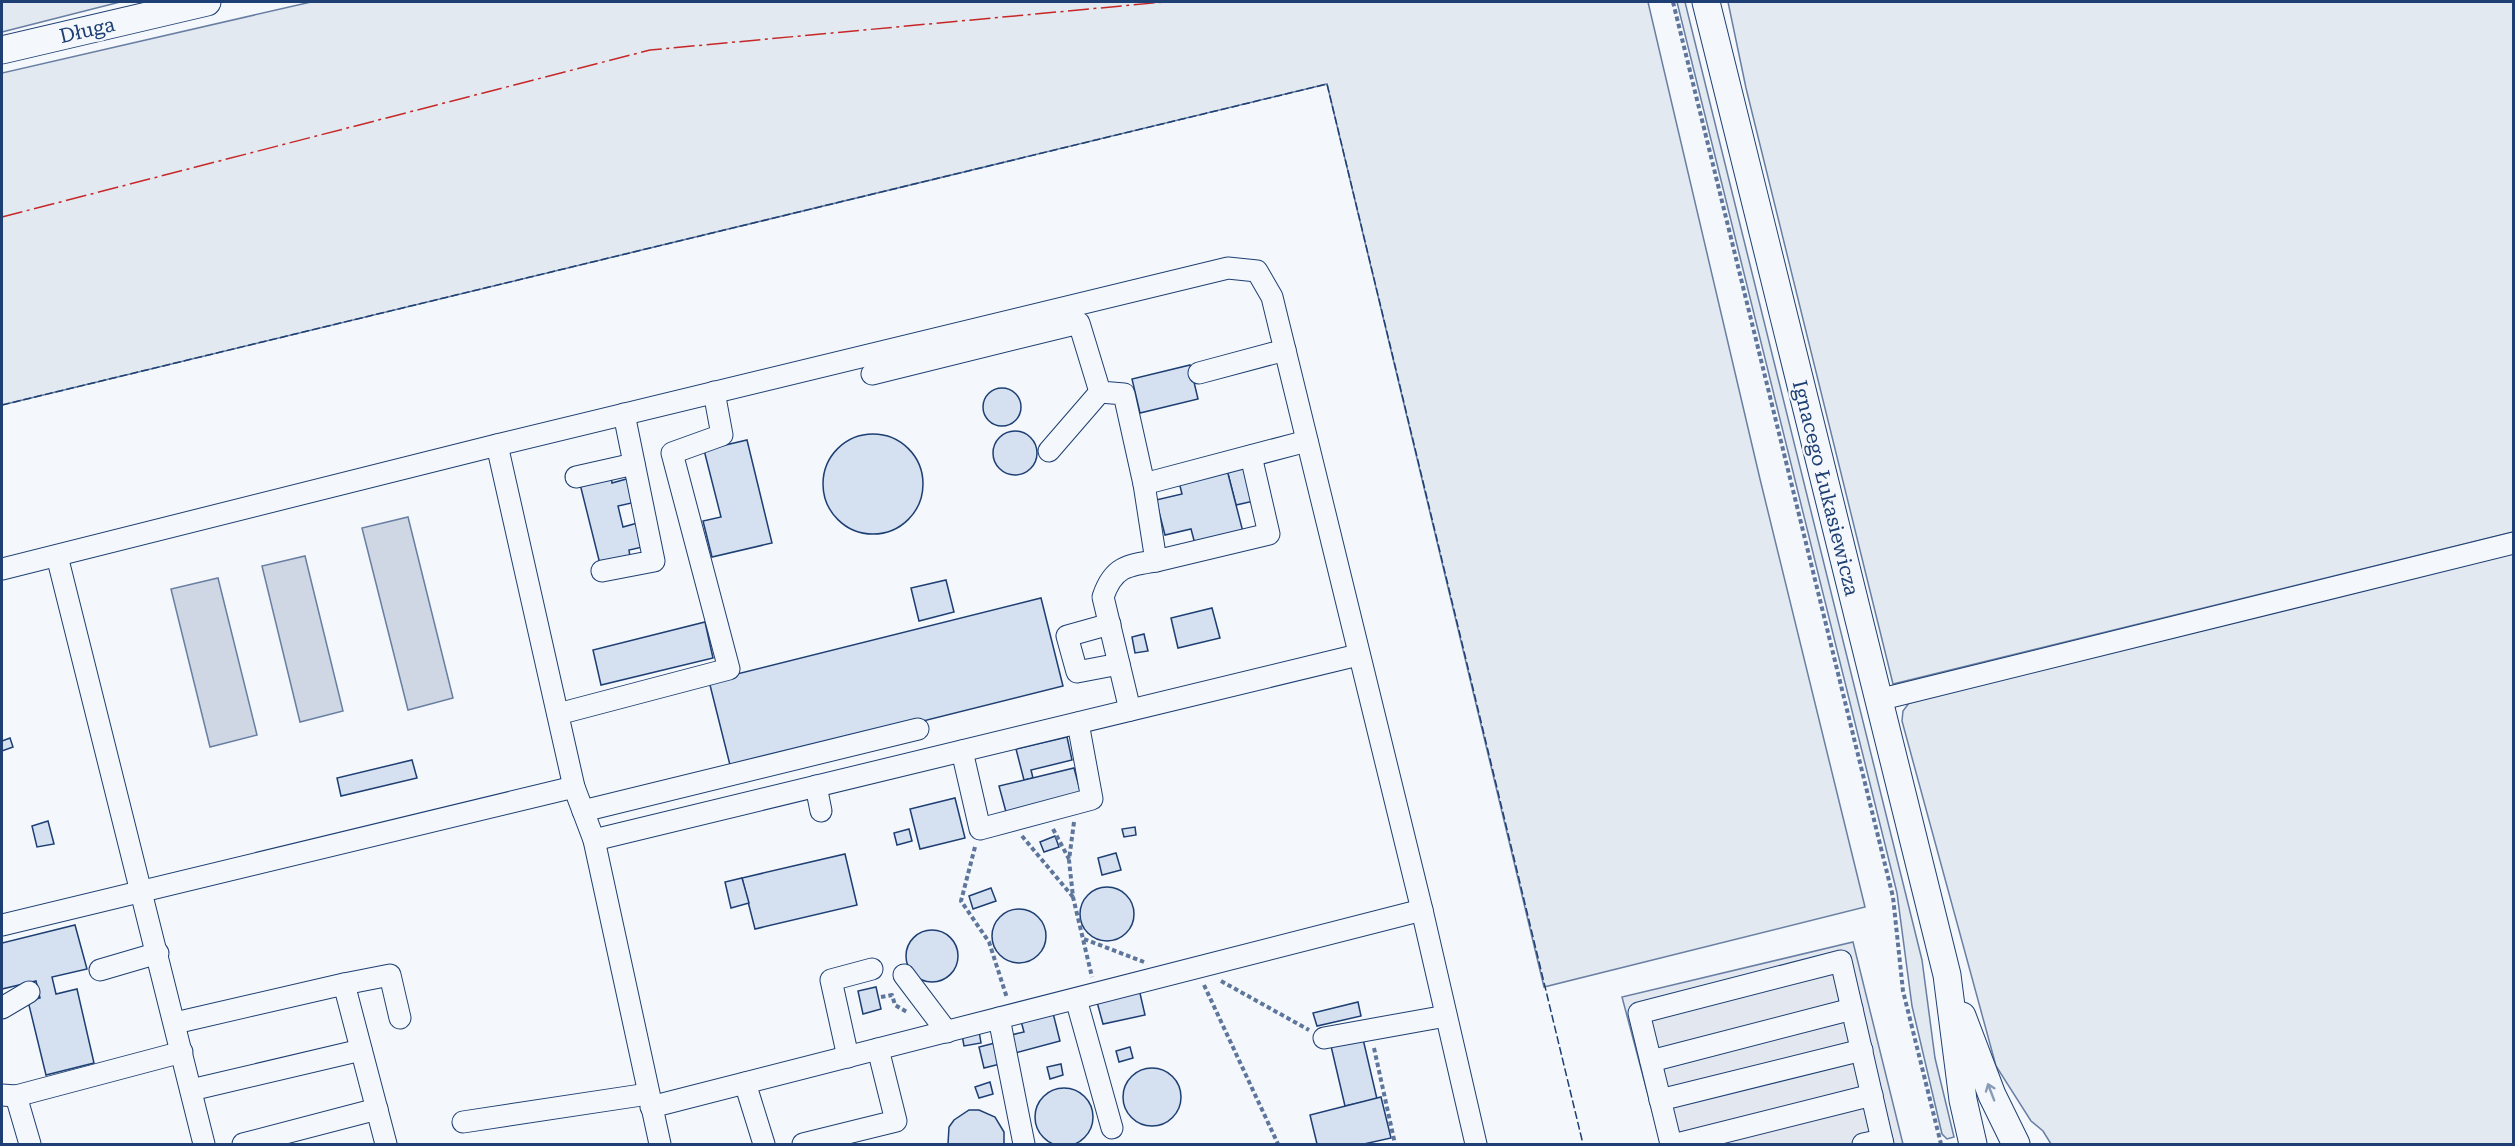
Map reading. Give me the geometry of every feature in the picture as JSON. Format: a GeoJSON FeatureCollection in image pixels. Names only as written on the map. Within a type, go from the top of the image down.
{"type":"FeatureCollection","features":[{"type":"Feature","properties":{"kind":"main road","name":"Długa"},"geometry":{"type":"LineString","coordinates":[[2,50],[207,2]]}},
{"type":"Feature","properties":{"kind":"main road","name":"Ignacego Łukasiewicza"},"geometry":{"type":"LineString","coordinates":[[1707,2],[1947,975],[1992,1095],[2016,1144]]}},
{"type":"Feature","properties":{"kind":"main road","name":"Ignacego Łukasiewicza"},"geometry":{"type":"LineString","coordinates":[[1947,975],[1963,1100],[1973,1144]]}},
{"type":"Feature","properties":{"kind":"street"},"geometry":{"type":"LineString","coordinates":[[2,569],[497,445],[1228,268],[1257,271],[1272,297],[1422,910],[1474,1144]]}},
{"type":"Feature","properties":{"kind":"street"},"geometry":{"type":"LineString","coordinates":[[872,374],[1079,323],[1100,392]]}},
{"type":"Feature","properties":{"kind":"street"},"geometry":{"type":"LineString","coordinates":[[1199,373],[1285,350]]}},
{"type":"Feature","properties":{"kind":"street"},"geometry":{"type":"LineString","coordinates":[[558,714],[729,669],[672,453],[722,435],[714,392]]}},
{"type":"Feature","properties":{"kind":"street"},"geometry":{"type":"LineString","coordinates":[[1049,451],[1100,392]]}},
{"type":"Feature","properties":{"kind":"street"},"geometry":{"type":"LineString","coordinates":[[1100,392],[1124,394],[1144,484],[1156,561]]}},
{"type":"Feature","properties":{"kind":"street"},"geometry":{"type":"LineString","coordinates":[[602,571],[654,561],[624,414]]}},
{"type":"Feature","properties":{"kind":"street"},"geometry":{"type":"LineString","coordinates":[[1144,484],[1307,441]]}},
{"type":"Feature","properties":{"kind":"street"},"geometry":{"type":"LineString","coordinates":[[497,445],[574,788],[594,840],[660,1144]]}},
{"type":"Feature","properties":{"kind":"street"},"geometry":{"type":"LineString","coordinates":[[1130,710],[1103,597],[1109,579],[1122,569],[1269,534],[1251,456]]}},
{"type":"Feature","properties":{"kind":"street"},"geometry":{"type":"LineString","coordinates":[[576,477],[634,464]]}},
{"type":"Feature","properties":{"kind":"street"},"geometry":{"type":"LineString","coordinates":[[1878,700],[2514,543]]}},
{"type":"Feature","properties":{"kind":"street"},"geometry":{"type":"LineString","coordinates":[[57,556],[158,953],[191,1090],[201,1144]]}},
{"type":"Feature","properties":{"kind":"street"},"geometry":{"type":"LineString","coordinates":[[1110,624],[1067,636],[1077,672],[1119,664]]}},
{"type":"Feature","properties":{"kind":"street"},"geometry":{"type":"LineString","coordinates":[[594,840],[1358,655]]}},
{"type":"Feature","properties":{"kind":"street"},"geometry":{"type":"LineString","coordinates":[[962,751],[980,829],[1092,799],[1078,723]]}},
{"type":"Feature","properties":{"kind":"street"},"geometry":{"type":"LineString","coordinates":[[583,811],[918,729]]}},
{"type":"Feature","properties":{"kind":"street"},"geometry":{"type":"LineString","coordinates":[[816,786],[821,811]]}},
{"type":"Feature","properties":{"kind":"street"},"geometry":{"type":"LineString","coordinates":[[2,924],[574,788]]}},
{"type":"Feature","properties":{"kind":"street"},"geometry":{"type":"LineString","coordinates":[[464,1122],[650,1101],[745,1083],[1422,910]]}},
{"type":"Feature","properties":{"kind":"street"},"geometry":{"type":"LineString","coordinates":[[100,969],[158,953]]}},
{"type":"Feature","properties":{"kind":"street"},"geometry":{"type":"LineString","coordinates":[[1671,1144],[1639,1014],[1841,961],[1872,1095],[1876,1143]]}},
{"type":"Feature","properties":{"kind":"street"},"geometry":{"type":"LineString","coordinates":[[848,1057],[831,980],[872,969]]}},
{"type":"Feature","properties":{"kind":"street"},"geometry":{"type":"LineString","coordinates":[[175,1023],[390,975],[400,1018]]}},
{"type":"Feature","properties":{"kind":"street"},"geometry":{"type":"LineString","coordinates":[[904,975],[947,1032]]}},
{"type":"Feature","properties":{"kind":"street"},"geometry":{"type":"LineString","coordinates":[[345,984],[386,1144]]}},
{"type":"Feature","properties":{"kind":"street"},"geometry":{"type":"LineString","coordinates":[[2,1008],[30,992]]}},
{"type":"Feature","properties":{"kind":"street"},"geometry":{"type":"LineString","coordinates":[[1086,996],[1112,1128]]}},
{"type":"Feature","properties":{"kind":"street"},"geometry":{"type":"LineString","coordinates":[[1651,1061],[1852,1009]]}},
{"type":"Feature","properties":{"kind":"street"},"geometry":{"type":"LineString","coordinates":[[1005,1016],[1024,1144]]}},
{"type":"Feature","properties":{"kind":"street"},"geometry":{"type":"LineString","coordinates":[[1324,1038],[1446,1016]]}},
{"type":"Feature","properties":{"kind":"street"},"geometry":{"type":"LineString","coordinates":[[803,1144],[896,1121],[878,1049]]}},
{"type":"Feature","properties":{"kind":"street"},"geometry":{"type":"LineString","coordinates":[[191,1090],[361,1050]]}},
{"type":"Feature","properties":{"kind":"street"},"geometry":{"type":"LineString","coordinates":[[1660,1100],[1862,1050]]}},
{"type":"Feature","properties":{"kind":"street"},"geometry":{"type":"LineString","coordinates":[[30,1144],[9,1095],[182,1052]]}},
{"type":"Feature","properties":{"kind":"street"},"geometry":{"type":"LineString","coordinates":[[745,1083],[764,1144]]}},
{"type":"Feature","properties":{"kind":"street"},"geometry":{"type":"LineString","coordinates":[[1677,1144],[1872,1095]]}},
{"type":"Feature","properties":{"kind":"street"},"geometry":{"type":"LineString","coordinates":[[243,1144],[377,1109]]}},
{"type":"Feature","properties":{"kind":"path"},"geometry":{"type":"LineString","coordinates":[[1673,2],[1893,897],[1903,991],[1941,1144]]}},
{"type":"Feature","properties":{"kind":"path"},"geometry":{"type":"LineString","coordinates":[[1076,803],[1069,860],[1073,897],[1083,939],[1086,996]]}},
{"type":"Feature","properties":{"kind":"path"},"geometry":{"type":"LineString","coordinates":[[1044,812],[1069,860]]}},
{"type":"Feature","properties":{"kind":"path"},"geometry":{"type":"LineString","coordinates":[[1010,821],[1073,897]]}},
{"type":"Feature","properties":{"kind":"path"},"geometry":{"type":"LineString","coordinates":[[980,829],[961,901],[989,942],[1005,1016]]}},
{"type":"Feature","properties":{"kind":"path"},"geometry":{"type":"LineString","coordinates":[[1083,939],[1176,973]]}},
{"type":"Feature","properties":{"kind":"path"},"geometry":{"type":"LineString","coordinates":[[1197,968],[1324,1038]]}},
{"type":"Feature","properties":{"kind":"path"},"geometry":{"type":"LineString","coordinates":[[1197,968],[1278,1144]]}},
{"type":"Feature","properties":{"kind":"path"},"geometry":{"type":"LineString","coordinates":[[1370,1030],[1395,1144]]}},
{"type":"Feature","properties":{"kind":"shaded area"},"geometry":{"type":"Polygon","coordinates":[[[2,2],[120,2],[2,32],[2,2]]]}},
{"type":"Feature","properties":{"kind":"shaded area"},"geometry":{"type":"Polygon","coordinates":[[[311,2],[1648,2],[1760,479],[1865,907],[1544,987],[1327,84],[2,405],[2,73],[311,2]]]}},
{"type":"Feature","properties":{"kind":"shaded area"},"geometry":{"type":"Polygon","coordinates":[[[1677,2],[1685,2],[1922,960],[1935,1058],[1954,1137],[1947,1139],[1942,1134],[1912,1006],[1897,893],[1677,2]]]}},
{"type":"Feature","properties":{"kind":"shaded area"},"geometry":{"type":"Polygon","coordinates":[[[1728,2],[2513,2],[2513,532],[1893,684],[1746,88],[1728,2]]]}},
{"type":"Feature","properties":{"kind":"shaded area"},"geometry":{"type":"Polygon","coordinates":[[[408,517],[453,698],[408,710],[362,528],[408,517]]]}},
{"type":"Feature","properties":{"kind":"shaded area"},"geometry":{"type":"Polygon","coordinates":[[[2513,548],[2513,1144],[2051,1144],[2043,1131],[2031,1121],[1996,1066],[1902,721],[1903,711],[1909,703],[2513,548]]]}},
{"type":"Feature","properties":{"kind":"shaded area"},"geometry":{"type":"Polygon","coordinates":[[[305,556],[343,711],[300,722],[262,566],[305,556]]]}},
{"type":"Feature","properties":{"kind":"shaded area"},"geometry":{"type":"Polygon","coordinates":[[[218,578],[257,735],[210,747],[171,589],[218,578]]]}},
{"type":"Feature","properties":{"kind":"shaded area"},"geometry":{"type":"Polygon","coordinates":[[[1853,942],[1903,1144],[1661,1144],[1622,997],[1853,942]]]}},
{"type":"Feature","properties":{"kind":"building"},"geometry":{"type":"Polygon","coordinates":[[[1190,365],[1198,399],[1140,413],[1132,379],[1190,365]]]}},
{"type":"Feature","properties":{"kind":"building"},"geometry":{"type":"Polygon","coordinates":[[[1002,388],[1015,394],[1021,407],[1015,420],[1002,426],[989,420],[983,407],[989,394],[1002,388]]]}},
{"type":"Feature","properties":{"kind":"building"},"geometry":{"type":"Polygon","coordinates":[[[1015,431],[1030,438],[1037,453],[1030,468],[1015,475],[1000,468],[993,453],[1000,438],[1015,431]]]}},
{"type":"Feature","properties":{"kind":"building"},"geometry":{"type":"Polygon","coordinates":[[[873,434],[901,442],[915,456],[923,484],[915,512],[901,526],[873,534],[845,526],[831,512],[823,484],[831,456],[845,442],[873,434]]]}},
{"type":"Feature","properties":{"kind":"building"},"geometry":{"type":"Polygon","coordinates":[[[747,440],[772,543],[712,557],[703,521],[721,517],[704,450],[747,440]]]}},
{"type":"Feature","properties":{"kind":"building"},"geometry":{"type":"Polygon","coordinates":[[[1244,462],[1254,501],[1236,505],[1226,466],[1244,462]]]}},
{"type":"Feature","properties":{"kind":"building"},"geometry":{"type":"Polygon","coordinates":[[[1226,466],[1243,532],[1195,544],[1191,529],[1165,535],[1156,500],[1182,494],[1178,478],[1226,466]]]}},
{"type":"Feature","properties":{"kind":"building"},"geometry":{"type":"Polygon","coordinates":[[[611,476],[612,483],[630,478],[636,502],[618,506],[623,527],[641,522],[647,546],[629,550],[630,557],[600,564],[580,484],[611,476]]]}},
{"type":"Feature","properties":{"kind":"building"},"geometry":{"type":"Polygon","coordinates":[[[946,580],[954,612],[919,621],[911,588],[946,580]]]}},
{"type":"Feature","properties":{"kind":"building"},"geometry":{"type":"Polygon","coordinates":[[[1041,598],[1063,686],[731,769],[709,681],[1041,598]]]}},
{"type":"Feature","properties":{"kind":"building"},"geometry":{"type":"Polygon","coordinates":[[[1212,608],[1220,638],[1178,648],[1171,618],[1212,608]]]}},
{"type":"Feature","properties":{"kind":"building"},"geometry":{"type":"Polygon","coordinates":[[[705,622],[713,658],[601,685],[593,650],[705,622]]]}},
{"type":"Feature","properties":{"kind":"building"},"geometry":{"type":"Polygon","coordinates":[[[1144,634],[1148,651],[1135,653],[1132,637],[1144,634]]]}},
{"type":"Feature","properties":{"kind":"building"},"geometry":{"type":"Polygon","coordinates":[[[1067,737],[1072,760],[1031,770],[1033,778],[1024,780],[1016,749],[1067,737]]]}},
{"type":"Feature","properties":{"kind":"building"},"geometry":{"type":"Polygon","coordinates":[[[10,738],[13,747],[2,751],[2,741],[10,738]]]}},
{"type":"Feature","properties":{"kind":"building"},"geometry":{"type":"Polygon","coordinates":[[[412,760],[417,778],[341,796],[337,778],[412,760]]]}},
{"type":"Feature","properties":{"kind":"building"},"geometry":{"type":"Polygon","coordinates":[[[1074,768],[1081,794],[1006,812],[999,786],[1074,768]]]}},
{"type":"Feature","properties":{"kind":"building"},"geometry":{"type":"Polygon","coordinates":[[[955,798],[965,838],[920,849],[910,809],[955,798]]]}},
{"type":"Feature","properties":{"kind":"building"},"geometry":{"type":"Polygon","coordinates":[[[48,821],[54,844],[37,847],[32,826],[48,821]]]}},
{"type":"Feature","properties":{"kind":"building"},"geometry":{"type":"Polygon","coordinates":[[[1135,827],[1136,835],[1124,837],[1122,829],[1135,827]]]}},
{"type":"Feature","properties":{"kind":"building"},"geometry":{"type":"Polygon","coordinates":[[[909,829],[912,841],[897,845],[894,833],[909,829]]]}},
{"type":"Feature","properties":{"kind":"building"},"geometry":{"type":"Polygon","coordinates":[[[1055,836],[1059,847],[1044,852],[1040,842],[1055,836]]]}},
{"type":"Feature","properties":{"kind":"building"},"geometry":{"type":"Polygon","coordinates":[[[1116,853],[1121,870],[1102,875],[1098,858],[1116,853]]]}},
{"type":"Feature","properties":{"kind":"building"},"geometry":{"type":"Polygon","coordinates":[[[845,854],[857,905],[755,929],[742,878],[845,854]]]}},
{"type":"Feature","properties":{"kind":"building"},"geometry":{"type":"Polygon","coordinates":[[[742,878],[749,903],[731,908],[725,882],[742,878]]]}},
{"type":"Feature","properties":{"kind":"building"},"geometry":{"type":"Polygon","coordinates":[[[1107,887],[1117,889],[1126,895],[1132,904],[1134,914],[1132,924],[1126,933],[1117,939],[1107,941],[1097,939],[1088,933],[1082,924],[1080,914],[1082,904],[1088,895],[1097,889],[1107,887]]]}},
{"type":"Feature","properties":{"kind":"building"},"geometry":{"type":"Polygon","coordinates":[[[991,888],[996,901],[973,909],[969,896],[991,888]]]}},
{"type":"Feature","properties":{"kind":"building"},"geometry":{"type":"Polygon","coordinates":[[[1014,909],[1024,909],[1034,913],[1042,921],[1046,936],[1042,951],[1034,959],[1024,963],[1014,963],[1004,959],[996,951],[992,941],[992,931],[996,921],[1004,913],[1014,909]]]}},
{"type":"Feature","properties":{"kind":"building"},"geometry":{"type":"Polygon","coordinates":[[[75,925],[87,969],[52,977],[56,994],[77,989],[94,1063],[46,1075],[28,1001],[40,998],[36,981],[2,989],[2,943],[75,925]]]}},
{"type":"Feature","properties":{"kind":"building"},"geometry":{"type":"Polygon","coordinates":[[[927,930],[937,930],[951,937],[958,956],[951,975],[937,982],[927,982],[917,978],[910,971],[906,961],[906,951],[910,941],[917,934],[927,930]]]}},
{"type":"Feature","properties":{"kind":"building"},"geometry":{"type":"Polygon","coordinates":[[[876,987],[881,1009],[863,1014],[858,991],[876,987]]]}},
{"type":"Feature","properties":{"kind":"building"},"geometry":{"type":"Polygon","coordinates":[[[1139,989],[1145,1015],[1103,1024],[1097,1002],[1139,989]]]}},
{"type":"Feature","properties":{"kind":"building"},"geometry":{"type":"Polygon","coordinates":[[[1358,1002],[1361,1016],[1317,1026],[1313,1013],[1358,1002]]]}},
{"type":"Feature","properties":{"kind":"building"},"geometry":{"type":"Polygon","coordinates":[[[1053,1013],[1060,1041],[1015,1053],[1011,1035],[1024,1032],[1021,1021],[1053,1013]]]}},
{"type":"Feature","properties":{"kind":"building"},"geometry":{"type":"Polygon","coordinates":[[[979,1031],[981,1043],[964,1046],[962,1035],[979,1031]]]}},
{"type":"Feature","properties":{"kind":"building"},"geometry":{"type":"Polygon","coordinates":[[[1363,1039],[1377,1099],[1345,1106],[1331,1046],[1363,1039]]]}},
{"type":"Feature","properties":{"kind":"building"},"geometry":{"type":"Polygon","coordinates":[[[999,1042],[1004,1063],[984,1068],[979,1047],[999,1042]]]}},
{"type":"Feature","properties":{"kind":"building"},"geometry":{"type":"Polygon","coordinates":[[[1130,1047],[1133,1058],[1119,1062],[1116,1051],[1130,1047]]]}},
{"type":"Feature","properties":{"kind":"building"},"geometry":{"type":"Polygon","coordinates":[[[1061,1064],[1063,1075],[1050,1079],[1047,1067],[1061,1064]]]}},
{"type":"Feature","properties":{"kind":"building"},"geometry":{"type":"Polygon","coordinates":[[[1152,1068],[1163,1070],[1176,1081],[1181,1097],[1179,1108],[1168,1121],[1152,1126],[1141,1124],[1128,1113],[1123,1097],[1125,1086],[1136,1073],[1152,1068]]]}},
{"type":"Feature","properties":{"kind":"building"},"geometry":{"type":"Polygon","coordinates":[[[990,1082],[993,1094],[979,1098],[975,1087],[990,1082]]]}},
{"type":"Feature","properties":{"kind":"building"},"geometry":{"type":"Polygon","coordinates":[[[1064,1088],[1080,1093],[1088,1101],[1093,1117],[1088,1133],[1080,1141],[1064,1146],[1048,1141],[1040,1133],[1035,1117],[1040,1101],[1048,1093],[1064,1088]]]}},
{"type":"Feature","properties":{"kind":"building"},"geometry":{"type":"Polygon","coordinates":[[[1381,1097],[1391,1138],[1364,1144],[1317,1144],[1310,1115],[1381,1097]]]}},
{"type":"Feature","properties":{"kind":"building"},"geometry":{"type":"Polygon","coordinates":[[[969,1110],[979,1110],[995,1117],[1004,1132],[1004,1144],[948,1144],[949,1127],[954,1120],[969,1110]]]}},
{"type":"Feature","properties":{"kind":"fence"},"geometry":{"type":"LineString","coordinates":[[2,405],[1327,84],[1583,1144]]}},
{"type":"Feature","properties":{"kind":"power"},"geometry":{"type":"LineString","coordinates":[[2,217],[650,50],[1164,2]]}}]}
